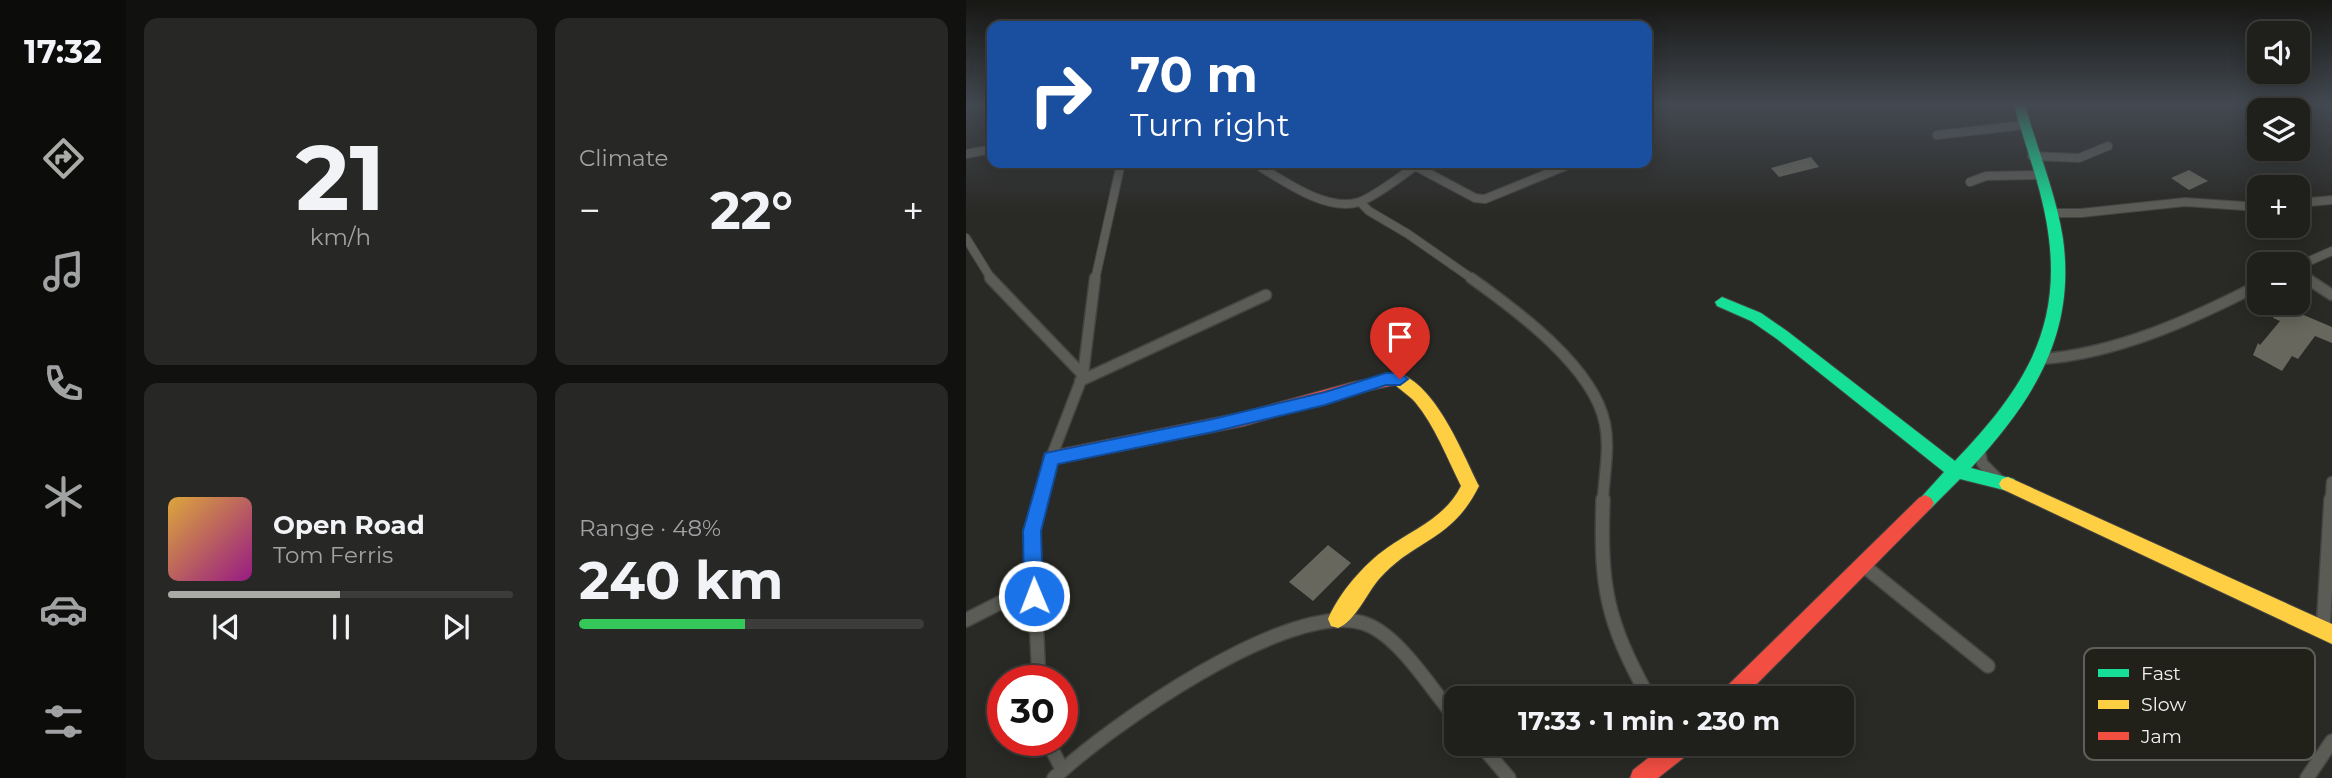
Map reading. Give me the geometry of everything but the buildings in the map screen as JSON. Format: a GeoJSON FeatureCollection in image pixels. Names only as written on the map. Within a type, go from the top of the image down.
{"type":"FeatureCollection","features":[{"type":"Feature","properties":{"kind":"street"},"geometry":{"type":"LineString","coordinates":[[1741,686],[1864,566],[1979,445],[2023,390],[2041,359],[2058,315],[2059,283],[2050,213],[2028,141]]}},
{"type":"Feature","properties":{"kind":"street"},"geometry":{"type":"LineString","coordinates":[[2032,156],[2079,158],[2108,146]]}},
{"type":"Feature","properties":{"kind":"street"},"geometry":{"type":"LineString","coordinates":[[966,154],[987,150]]}},
{"type":"Feature","properties":{"kind":"street"},"geometry":{"type":"LineString","coordinates":[[1038,665],[1032,531],[1051,458],[1082,378],[1094,285],[1120,168]]}},
{"type":"Feature","properties":{"kind":"street"},"geometry":{"type":"LineString","coordinates":[[1262,168],[1316,195],[1343,204],[1360,202],[1414,168]]}},
{"type":"Feature","properties":{"kind":"street"},"geometry":{"type":"LineString","coordinates":[[1424,168],[1475,198],[1485,199],[1561,168]]}},
{"type":"Feature","properties":{"kind":"street"},"geometry":{"type":"LineString","coordinates":[[1970,182],[1986,176],[2038,175]]}},
{"type":"Feature","properties":{"kind":"street"},"geometry":{"type":"LineString","coordinates":[[2310,202],[2332,200]]}},
{"type":"Feature","properties":{"kind":"street"},"geometry":{"type":"LineString","coordinates":[[1360,202],[1363,207],[1390,222],[1535,326],[1562,351],[1601,409],[1606,429],[1607,460],[1603,494],[1604,588],[1610,619],[1642,686]]}},
{"type":"Feature","properties":{"kind":"street"},"geometry":{"type":"LineString","coordinates":[[2050,213],[2081,213],[2185,202],[2247,206]]}},
{"type":"Feature","properties":{"kind":"street"},"geometry":{"type":"LineString","coordinates":[[966,238],[986,275],[1082,378]]}},
{"type":"Feature","properties":{"kind":"street"},"geometry":{"type":"LineString","coordinates":[[2310,261],[2332,251]]}},
{"type":"Feature","properties":{"kind":"street"},"geometry":{"type":"LineString","coordinates":[[2310,281],[2332,295]]}},
{"type":"Feature","properties":{"kind":"street"},"geometry":{"type":"LineString","coordinates":[[2041,359],[2070,358],[2108,350],[2247,291]]}},
{"type":"Feature","properties":{"kind":"street"},"geometry":{"type":"LineString","coordinates":[[1082,378],[1266,295]]}},
{"type":"Feature","properties":{"kind":"street"},"geometry":{"type":"LineString","coordinates":[[1722,302],[1756,317],[1782,335],[1955,471],[2000,480],[2328,632],[2332,482]]}},
{"type":"Feature","properties":{"kind":"street"},"geometry":{"type":"LineString","coordinates":[[1051,458],[1213,426],[1325,398],[1386,379],[1400,379],[1410,386],[1423,404],[1470,486],[1468,498],[1457,512],[1383,562],[1338,619]]}},
{"type":"Feature","properties":{"kind":"street"},"geometry":{"type":"LineString","coordinates":[[1979,445],[1982,463],[2000,480]]}},
{"type":"Feature","properties":{"kind":"street"},"geometry":{"type":"LineString","coordinates":[[1864,566],[1988,666]]}},
{"type":"Feature","properties":{"kind":"street"},"geometry":{"type":"LineString","coordinates":[[966,620],[1033,586]]}},
{"type":"Feature","properties":{"kind":"street"},"geometry":{"type":"LineString","coordinates":[[1053,756],[1058,774],[1150,704],[1209,667],[1274,638],[1338,619],[1361,622],[1380,633],[1444,705]]}},
{"type":"Feature","properties":{"kind":"street"},"geometry":{"type":"LineString","coordinates":[[2307,778],[2332,741]]}},
{"type":"Feature","properties":{"kind":"street"},"geometry":{"type":"LineString","coordinates":[[1490,756],[1509,778]]}},
{"type":"Feature","properties":{"kind":"street"},"geometry":{"type":"LineString","coordinates":[[1641,778],[1656,772],[1670,756]]}},
{"type":"Feature","properties":{"kind":"traffic: fast"},"geometry":{"type":"LineString","coordinates":[[1925,503],[1981,446],[2005,417],[2043,354],[2054,319],[2059,281],[2056,239],[2030,141]]}},
{"type":"Feature","properties":{"kind":"traffic: fast"},"geometry":{"type":"LineString","coordinates":[[1722,302],[1756,317],[1782,335],[1955,471],[2008,484]]}},
{"type":"Feature","properties":{"kind":"traffic: slow"},"geometry":{"type":"LineString","coordinates":[[1338,619],[1376,569],[1443,522],[1454,512],[1470,486],[1431,411],[1410,387],[1398,379]]}},
{"type":"Feature","properties":{"kind":"traffic: slow"},"geometry":{"type":"LineString","coordinates":[[2008,484],[2332,634]]}},
{"type":"Feature","properties":{"kind":"traffic: jam"},"geometry":{"type":"LineString","coordinates":[[1051,458],[1244,419],[1353,388],[1398,379]]}},
{"type":"Feature","properties":{"kind":"traffic: jam"},"geometry":{"type":"LineString","coordinates":[[1741,686],[1925,503]]}},
{"type":"Feature","properties":{"kind":"traffic: jam"},"geometry":{"type":"LineString","coordinates":[[1641,778],[1668,756]]}},
{"type":"Feature","properties":{"kind":"route"},"geometry":{"type":"LineString","coordinates":[[1034,596],[1032,531],[1051,458],[1213,426],[1325,398],[1374,382],[1400,379]]}}]}
